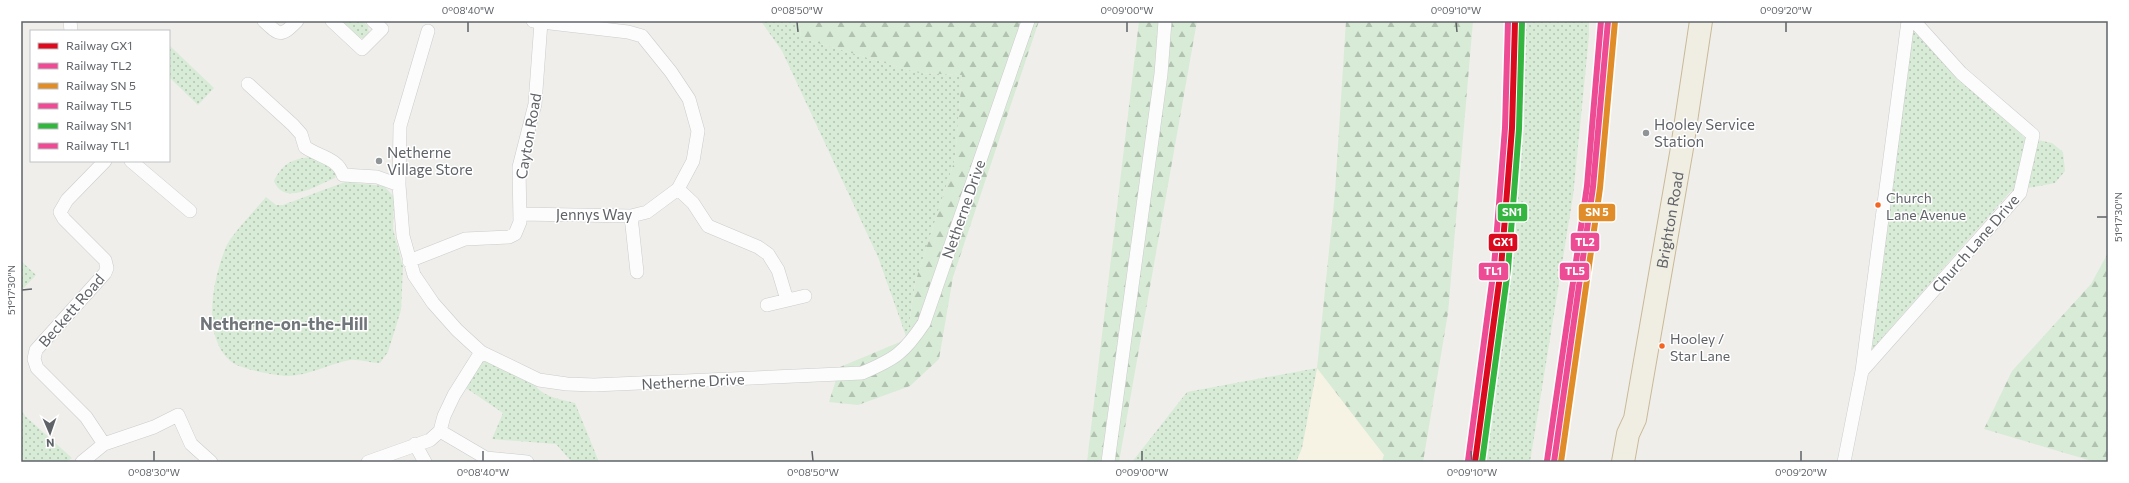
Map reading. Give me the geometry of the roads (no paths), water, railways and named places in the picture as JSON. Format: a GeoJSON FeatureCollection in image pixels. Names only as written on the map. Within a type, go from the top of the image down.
{"type":"FeatureCollection","features":[{"type":"Feature","properties":{"kind":"highway","name":"Brighton Road"},"geometry":{"type":"LineString","coordinates":[[1623,462],[1628,434],[1635,419],[1682,148],[1701,21]]}},
{"type":"Feature","properties":{"kind":"highway","name":"Brighton Road"},"geometry":{"type":"LineString","coordinates":[[1635,419],[1639,440],[1636,462]]}},
{"type":"Feature","properties":{"kind":"street"},"geometry":{"type":"LineString","coordinates":[[264,21],[276,33],[281,34],[297,21]]}},
{"type":"Feature","properties":{"kind":"street"},"geometry":{"type":"LineString","coordinates":[[332,21],[362,49],[382,29],[373,21]]}},
{"type":"Feature","properties":{"kind":"street","name":"Jennys Way"},"geometry":{"type":"LineString","coordinates":[[520,214],[631,216],[647,212],[678,189],[693,161],[698,130],[689,100],[644,32],[628,32],[573,24],[537,21]]}},
{"type":"Feature","properties":{"kind":"street","name":"Cayton Road"},"geometry":{"type":"LineString","coordinates":[[409,261],[465,239],[509,237],[515,234],[518,228],[520,214],[519,167],[535,104],[537,21]]}},
{"type":"Feature","properties":{"kind":"street","name":"Netherne Drive"},"geometry":{"type":"LineString","coordinates":[[428,31],[400,126],[399,185],[403,236],[414,275],[432,303],[457,330],[481,352],[539,380],[574,385],[862,373],[890,361],[910,344],[924,323],[1028,21]]}},
{"type":"Feature","properties":{"kind":"street"},"geometry":{"type":"LineString","coordinates":[[1108,462],[1161,74],[1165,21]]}},
{"type":"Feature","properties":{"kind":"street"},"geometry":{"type":"LineString","coordinates":[[1844,462],[1862,371],[1908,21]]}},
{"type":"Feature","properties":{"kind":"street","name":"Church Lane Drive"},"geometry":{"type":"LineString","coordinates":[[1862,371],[2020,193],[2032,135],[1961,73],[1914,21]]}},
{"type":"Feature","properties":{"kind":"street"},"geometry":{"type":"LineString","coordinates":[[248,84],[293,125],[301,134],[305,148],[332,160],[341,167],[344,175],[378,178],[399,185]]}},
{"type":"Feature","properties":{"kind":"street","name":"Beckett Road"},"geometry":{"type":"LineString","coordinates":[[104,162],[63,205],[60,212],[105,260],[107,268],[105,273],[36,350],[34,359],[37,368],[86,417],[104,444]]}},
{"type":"Feature","properties":{"kind":"street"},"geometry":{"type":"LineString","coordinates":[[131,162],[190,210]]}},
{"type":"Feature","properties":{"kind":"street"},"geometry":{"type":"LineString","coordinates":[[678,189],[693,203],[708,226],[758,247],[768,254],[778,270],[787,300]]}},
{"type":"Feature","properties":{"kind":"street"},"geometry":{"type":"LineString","coordinates":[[631,216],[637,272]]}},
{"type":"Feature","properties":{"kind":"street"},"geometry":{"type":"LineString","coordinates":[[767,305],[805,296]]}},
{"type":"Feature","properties":{"kind":"street"},"geometry":{"type":"LineString","coordinates":[[368,462],[415,444],[430,440],[440,431],[444,416],[454,395],[481,352]]}},
{"type":"Feature","properties":{"kind":"street"},"geometry":{"type":"LineString","coordinates":[[82,462],[104,444],[154,427],[178,415],[191,444],[211,462]]}},
{"type":"Feature","properties":{"kind":"street"},"geometry":{"type":"LineString","coordinates":[[440,431],[486,458],[527,462]]}},
{"type":"Feature","properties":{"kind":"street"},"geometry":{"type":"LineString","coordinates":[[415,444],[425,462]]}},
{"type":"Feature","properties":{"kind":"rail line","name":"TL1"},"geometry":{"type":"LineString","coordinates":[[1468,461],[1494,267],[1505,128],[1508,21]]}},
{"type":"Feature","properties":{"kind":"rail line","name":"GX1"},"geometry":{"type":"LineString","coordinates":[[1475,462],[1501,268],[1512,128],[1515,21]]}},
{"type":"Feature","properties":{"kind":"rail line","name":"SN1"},"geometry":{"type":"LineString","coordinates":[[1482,462],[1508,269],[1519,129],[1522,21]]}},
{"type":"Feature","properties":{"kind":"rail line","name":"TL5"},"geometry":{"type":"LineString","coordinates":[[1547,461],[1587,186],[1601,21]]}},
{"type":"Feature","properties":{"kind":"rail line","name":"TL2"},"geometry":{"type":"LineString","coordinates":[[1554,462],[1593,187],[1608,21]]}},
{"type":"Feature","properties":{"kind":"place","name":"Hooley Service Station"},"geometry":{"type":"Point","coordinates":[1646,133]}},
{"type":"Feature","properties":{"kind":"place","name":"Netherne Village Store"},"geometry":{"type":"Point","coordinates":[379,161]}},
{"type":"Feature","properties":{"kind":"place","name":"Church Lane Avenue"},"geometry":{"type":"Point","coordinates":[1878,205]}},
{"type":"Feature","properties":{"kind":"place","name":"Hooley / Star Lane"},"geometry":{"type":"Point","coordinates":[1662,346]}},
{"type":"Feature","properties":{"kind":"district","name":"Netherne-on-the-Hill"},"geometry":{"type":"Point","coordinates":[284,323]}}]}
